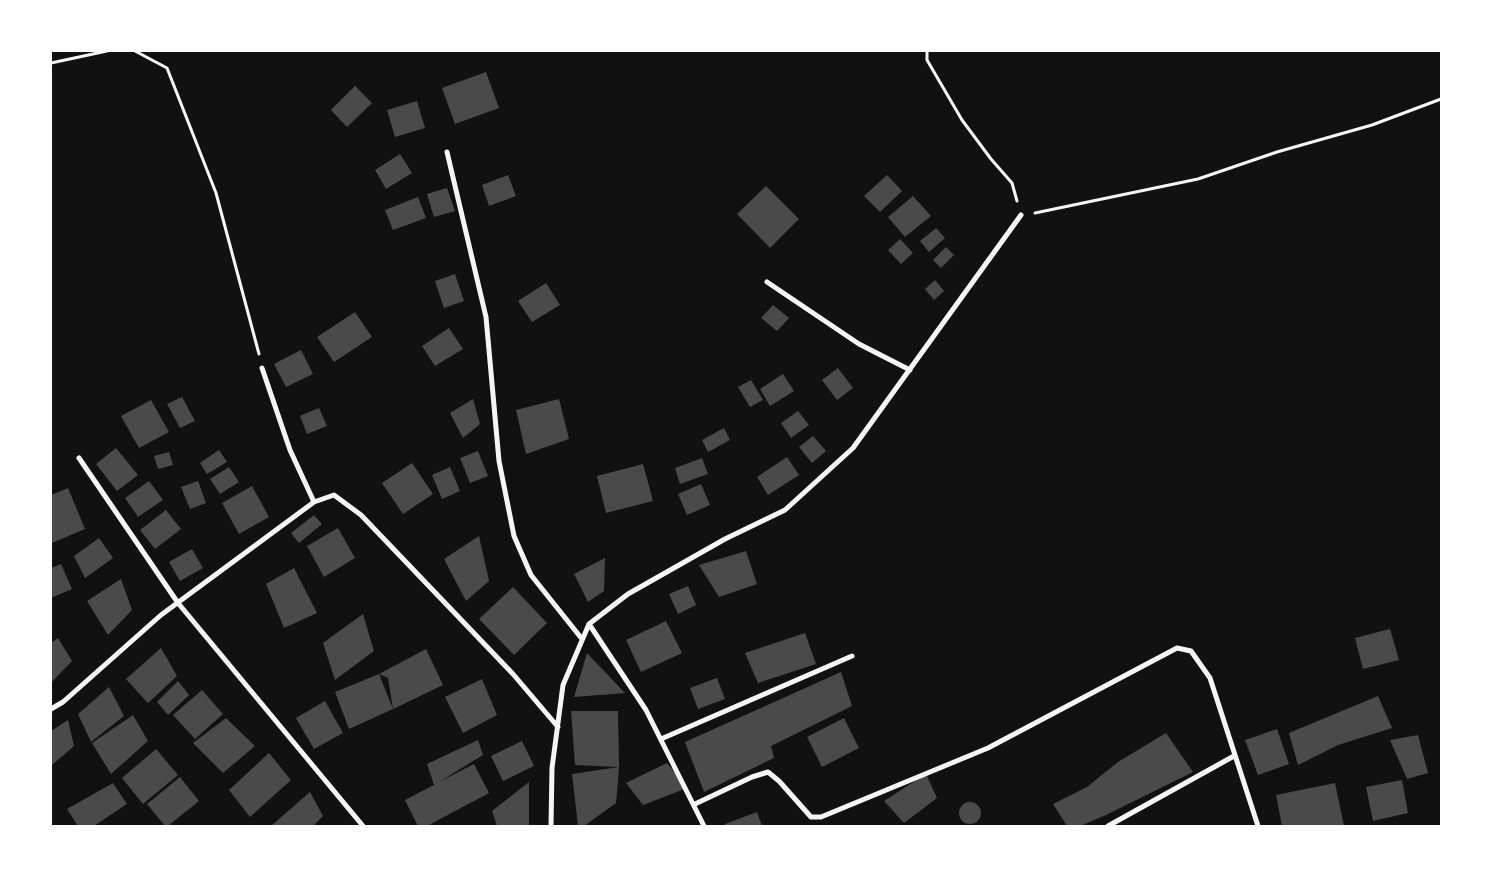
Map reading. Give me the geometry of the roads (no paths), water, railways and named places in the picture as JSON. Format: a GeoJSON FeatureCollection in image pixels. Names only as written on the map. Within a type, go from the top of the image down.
{"type":"FeatureCollection","features":[{"type":"Feature","properties":{"kind":"street"},"geometry":{"type":"LineString","coordinates":[[447,152],[486,317],[499,461],[514,536],[531,575],[582,639]]}},
{"type":"Feature","properties":{"kind":"street"},"geometry":{"type":"LineString","coordinates":[[551,826],[552,768],[563,685],[588,624],[628,594],[725,539],[784,510],[853,448],[1021,215]]}},
{"type":"Feature","properties":{"kind":"street"},"geometry":{"type":"LineString","coordinates":[[767,282],[859,344],[910,370]]}},
{"type":"Feature","properties":{"kind":"street"},"geometry":{"type":"LineString","coordinates":[[262,368],[290,450],[314,502]]}},
{"type":"Feature","properties":{"kind":"street"},"geometry":{"type":"LineString","coordinates":[[79,458],[178,603],[363,826]]}},
{"type":"Feature","properties":{"kind":"street"},"geometry":{"type":"LineString","coordinates":[[51,709],[63,702],[178,603],[314,502],[334,495],[361,515],[513,674],[558,727]]}},
{"type":"Feature","properties":{"kind":"street"},"geometry":{"type":"LineString","coordinates":[[588,624],[646,710],[695,804],[704,826]]}},
{"type":"Feature","properties":{"kind":"street"},"geometry":{"type":"LineString","coordinates":[[695,804],[752,777],[768,772],[779,781],[811,817],[821,817],[988,748],[1177,648],[1190,651],[1210,678],[1258,826]]}},
{"type":"Feature","properties":{"kind":"street"},"geometry":{"type":"LineString","coordinates":[[661,739],[852,656]]}},
{"type":"Feature","properties":{"kind":"street"},"geometry":{"type":"LineString","coordinates":[[1108,826],[1234,756]]}}]}
